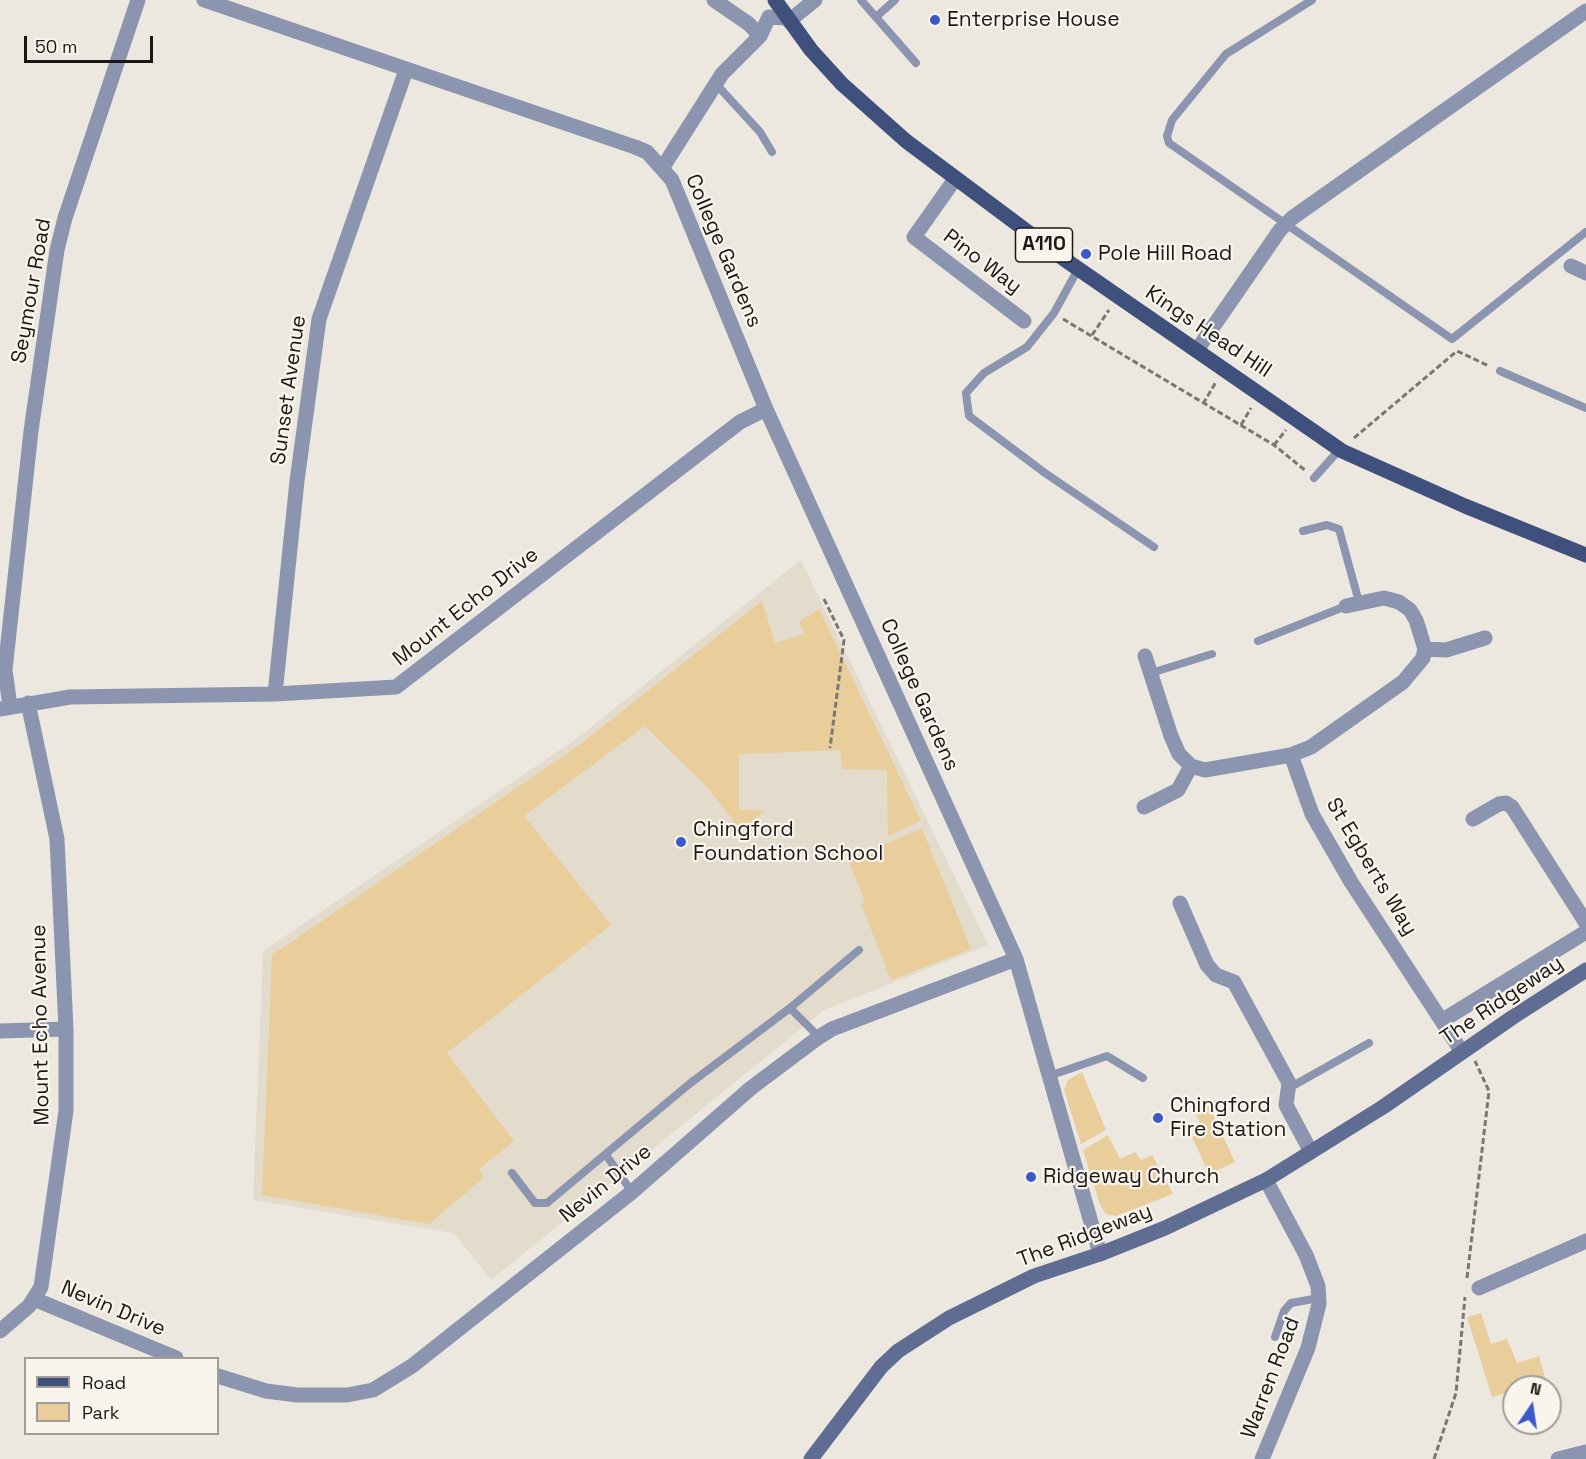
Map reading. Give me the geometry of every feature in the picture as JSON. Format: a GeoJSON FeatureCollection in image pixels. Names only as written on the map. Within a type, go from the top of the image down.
{"type":"FeatureCollection","features":[{"type":"Feature","properties":{"kind":"main road","name":"Kings Head Hill"},"geometry":{"type":"LineString","coordinates":[[775,0],[811,50],[850,91],[898,135],[1078,269],[1341,450],[1465,506],[1586,555]]}},
{"type":"Feature","properties":{"kind":"main road","name":"The Ridgeway"},"geometry":{"type":"LineString","coordinates":[[811,1459],[881,1367],[898,1351],[949,1318],[1034,1276],[1100,1254],[1165,1228],[1266,1180],[1469,1056],[1586,970]]}},
{"type":"Feature","properties":{"kind":"street","name":"Seymour Road"},"geometry":{"type":"LineString","coordinates":[[5,708],[5,670],[31,431],[57,250],[65,218],[138,0]]}},
{"type":"Feature","properties":{"kind":"street","name":"College Gardens"},"geometry":{"type":"LineString","coordinates":[[204,0],[635,147],[647,152],[663,167],[683,204],[766,409],[1016,959],[1100,1254]]}},
{"type":"Feature","properties":{"kind":"street"},"geometry":{"type":"LineString","coordinates":[[714,0],[749,24],[760,36]]}},
{"type":"Feature","properties":{"kind":"street"},"geometry":{"type":"LineString","coordinates":[[787,19],[812,1]]}},
{"type":"Feature","properties":{"kind":"street"},"geometry":{"type":"LineString","coordinates":[[1197,350],[1285,224],[1586,11]]}},
{"type":"Feature","properties":{"kind":"street","name":"College Gardens"},"geometry":{"type":"LineString","coordinates":[[663,167],[722,74],[760,36],[769,17],[787,19]]}},
{"type":"Feature","properties":{"kind":"street","name":"Sunset Avenue"},"geometry":{"type":"LineString","coordinates":[[275,694],[296,492],[319,319],[406,70]]}},
{"type":"Feature","properties":{"kind":"street","name":"Pino Way"},"geometry":{"type":"LineString","coordinates":[[955,179],[914,237],[1024,321]]}},
{"type":"Feature","properties":{"kind":"street"},"geometry":{"type":"LineString","coordinates":[[1571,267],[1586,273]]}},
{"type":"Feature","properties":{"kind":"street","name":"Mount Echo Drive"},"geometry":{"type":"LineString","coordinates":[[5,708],[70,697],[275,694],[389,688],[402,684],[740,422],[766,409]]}},
{"type":"Feature","properties":{"kind":"street"},"geometry":{"type":"LineString","coordinates":[[1145,656],[1171,736],[1179,754],[1191,766],[1205,770],[1291,754],[1311,747],[1403,682],[1423,658],[1425,649],[1416,620],[1410,610],[1399,602],[1384,598],[1352,604]]}},
{"type":"Feature","properties":{"kind":"street"},"geometry":{"type":"LineString","coordinates":[[1425,649],[1446,650],[1485,638]]}},
{"type":"Feature","properties":{"kind":"street","name":"Mount Echo Avenue"},"geometry":{"type":"LineString","coordinates":[[0,1331],[34,1299],[41,1287],[66,1111],[66,1029],[57,839],[27,703]]}},
{"type":"Feature","properties":{"kind":"street","name":"St Egberts Way"},"geometry":{"type":"LineString","coordinates":[[1291,754],[1318,824],[1352,882],[1469,1056]]}},
{"type":"Feature","properties":{"kind":"street"},"geometry":{"type":"LineString","coordinates":[[1144,807],[1178,790],[1191,766]]}},
{"type":"Feature","properties":{"kind":"street"},"geometry":{"type":"LineString","coordinates":[[1473,819],[1499,804],[1506,803],[1512,807],[1586,923]]}},
{"type":"Feature","properties":{"kind":"street"},"geometry":{"type":"LineString","coordinates":[[1180,903],[1207,965],[1216,975],[1234,982],[1289,1083],[1286,1105],[1311,1152]]}},
{"type":"Feature","properties":{"kind":"street"},"geometry":{"type":"LineString","coordinates":[[1443,1020],[1586,932]]}},
{"type":"Feature","properties":{"kind":"street","name":"Nevin Drive"},"geometry":{"type":"LineString","coordinates":[[219,1376],[266,1391],[297,1395],[347,1395],[373,1390],[412,1366],[632,1192],[751,1088],[819,1037],[832,1029],[1016,959]]}},
{"type":"Feature","properties":{"kind":"street"},"geometry":{"type":"LineString","coordinates":[[0,1031],[66,1029]]}},
{"type":"Feature","properties":{"kind":"street","name":"Warren Road"},"geometry":{"type":"LineString","coordinates":[[1262,1459],[1316,1326],[1319,1298],[1314,1272],[1266,1180]]}},
{"type":"Feature","properties":{"kind":"street"},"geometry":{"type":"LineString","coordinates":[[1470,1289],[1586,1241]]}},
{"type":"Feature","properties":{"kind":"street","name":"Nevin Drive"},"geometry":{"type":"LineString","coordinates":[[34,1299],[171,1357]]}},
{"type":"Feature","properties":{"kind":"street"},"geometry":{"type":"LineString","coordinates":[[1558,1459],[1586,1452]]}},
{"type":"Feature","properties":{"kind":"lane"},"geometry":{"type":"LineString","coordinates":[[861,0],[916,63]]}},
{"type":"Feature","properties":{"kind":"lane"},"geometry":{"type":"LineString","coordinates":[[876,17],[895,0]]}},
{"type":"Feature","properties":{"kind":"lane"},"geometry":{"type":"LineString","coordinates":[[1312,0],[1226,54],[1172,120],[1167,136],[1169,143],[1452,339],[1586,232]]}},
{"type":"Feature","properties":{"kind":"lane"},"geometry":{"type":"LineString","coordinates":[[716,84],[760,132],[772,152]]}},
{"type":"Feature","properties":{"kind":"lane"},"geometry":{"type":"LineString","coordinates":[[1078,269],[1054,313],[1027,347],[984,373],[966,393],[969,416],[1045,473],[1154,546]]}},
{"type":"Feature","properties":{"kind":"lane"},"geometry":{"type":"LineString","coordinates":[[1500,371],[1586,408]]}},
{"type":"Feature","properties":{"kind":"lane"},"geometry":{"type":"LineString","coordinates":[[1314,478],[1341,450]]}},
{"type":"Feature","properties":{"kind":"lane"},"geometry":{"type":"LineString","coordinates":[[1258,641],[1352,604],[1339,529],[1327,525],[1303,531]]}},
{"type":"Feature","properties":{"kind":"lane"},"geometry":{"type":"LineString","coordinates":[[1151,673],[1212,654]]}},
{"type":"Feature","properties":{"kind":"lane"},"geometry":{"type":"LineString","coordinates":[[512,1173],[535,1203],[547,1203],[688,1085],[790,1008],[859,950]]}},
{"type":"Feature","properties":{"kind":"lane"},"geometry":{"type":"LineString","coordinates":[[790,1008],[819,1037]]}},
{"type":"Feature","properties":{"kind":"lane"},"geometry":{"type":"LineString","coordinates":[[1289,1088],[1369,1043]]}},
{"type":"Feature","properties":{"kind":"lane"},"geometry":{"type":"LineString","coordinates":[[1049,1077],[1107,1056],[1143,1078]]}},
{"type":"Feature","properties":{"kind":"lane"},"geometry":{"type":"LineString","coordinates":[[606,1155],[632,1192]]}},
{"type":"Feature","properties":{"kind":"lane"},"geometry":{"type":"LineString","coordinates":[[1275,1337],[1284,1311],[1291,1303],[1319,1298]]}},
{"type":"Feature","properties":{"kind":"path"},"geometry":{"type":"LineString","coordinates":[[1092,335],[1109,310]]}},
{"type":"Feature","properties":{"kind":"path"},"geometry":{"type":"LineString","coordinates":[[1054,313],[1274,445],[1314,478]]}},
{"type":"Feature","properties":{"kind":"path"},"geometry":{"type":"LineString","coordinates":[[1341,450],[1457,351],[1500,371]]}},
{"type":"Feature","properties":{"kind":"path"},"geometry":{"type":"LineString","coordinates":[[1203,404],[1210,393]]}},
{"type":"Feature","properties":{"kind":"path"},"geometry":{"type":"LineString","coordinates":[[1241,425],[1250,410]]}},
{"type":"Feature","properties":{"kind":"path"},"geometry":{"type":"LineString","coordinates":[[1274,445],[1284,433]]}},
{"type":"Feature","properties":{"kind":"path"},"geometry":{"type":"LineString","coordinates":[[824,599],[844,640],[830,748]]}},
{"type":"Feature","properties":{"kind":"path"},"geometry":{"type":"LineString","coordinates":[[1434,1459],[1456,1393],[1470,1289],[1489,1091],[1469,1056]]}},
{"type":"Feature","properties":{"kind":"shaded area","name":"Chingford Foundation School"},"geometry":{"type":"Polygon","coordinates":[[[801,560],[988,945],[824,1010],[491,1280],[454,1233],[253,1200],[263,951],[576,739],[801,560]]]}},
{"type":"Feature","properties":{"kind":"green space"},"geometry":{"type":"Polygon","coordinates":[[[762,601],[775,643],[804,634],[799,622],[819,609],[921,821],[888,836],[887,770],[842,769],[840,750],[739,754],[739,810],[765,810],[741,830],[708,788],[645,726],[524,816],[611,925],[447,1053],[514,1141],[479,1169],[483,1178],[429,1224],[262,1195],[272,955],[578,746],[762,601]]]}},
{"type":"Feature","properties":{"kind":"green space"},"geometry":{"type":"Polygon","coordinates":[[[922,829],[971,949],[891,980],[861,904],[865,902],[848,859],[922,829]]]}},
{"type":"Feature","properties":{"kind":"green space"},"geometry":{"type":"Polygon","coordinates":[[[1082,1072],[1106,1130],[1081,1144],[1064,1090],[1068,1080],[1082,1072]]]}},
{"type":"Feature","properties":{"kind":"green space"},"geometry":{"type":"Polygon","coordinates":[[[1209,1106],[1235,1162],[1209,1174],[1192,1137],[1204,1131],[1195,1113],[1209,1106]]]}},
{"type":"Feature","properties":{"kind":"green space"},"geometry":{"type":"Polygon","coordinates":[[[1108,1135],[1120,1159],[1135,1152],[1141,1160],[1152,1155],[1173,1194],[1116,1216],[1106,1214],[1100,1205],[1083,1150],[1108,1135]]]}},
{"type":"Feature","properties":{"kind":"green space"},"geometry":{"type":"Polygon","coordinates":[[[1481,1313],[1491,1344],[1507,1339],[1517,1363],[1539,1356],[1544,1375],[1502,1375],[1502,1394],[1492,1397],[1467,1317],[1481,1313]]]}},
{"type":"Feature","properties":{"kind":"place","name":"Enterprise House"},"geometry":{"type":"Point","coordinates":[935,20]}},
{"type":"Feature","properties":{"kind":"place","name":"Pole Hill Road"},"geometry":{"type":"Point","coordinates":[1086,254]}},
{"type":"Feature","properties":{"kind":"place","name":"Chingford Foundation School"},"geometry":{"type":"Point","coordinates":[681,842]}},
{"type":"Feature","properties":{"kind":"place","name":"Chingford Fire Station"},"geometry":{"type":"Point","coordinates":[1158,1118]}},
{"type":"Feature","properties":{"kind":"place","name":"Ridgeway Church"},"geometry":{"type":"Point","coordinates":[1031,1177]}}]}
